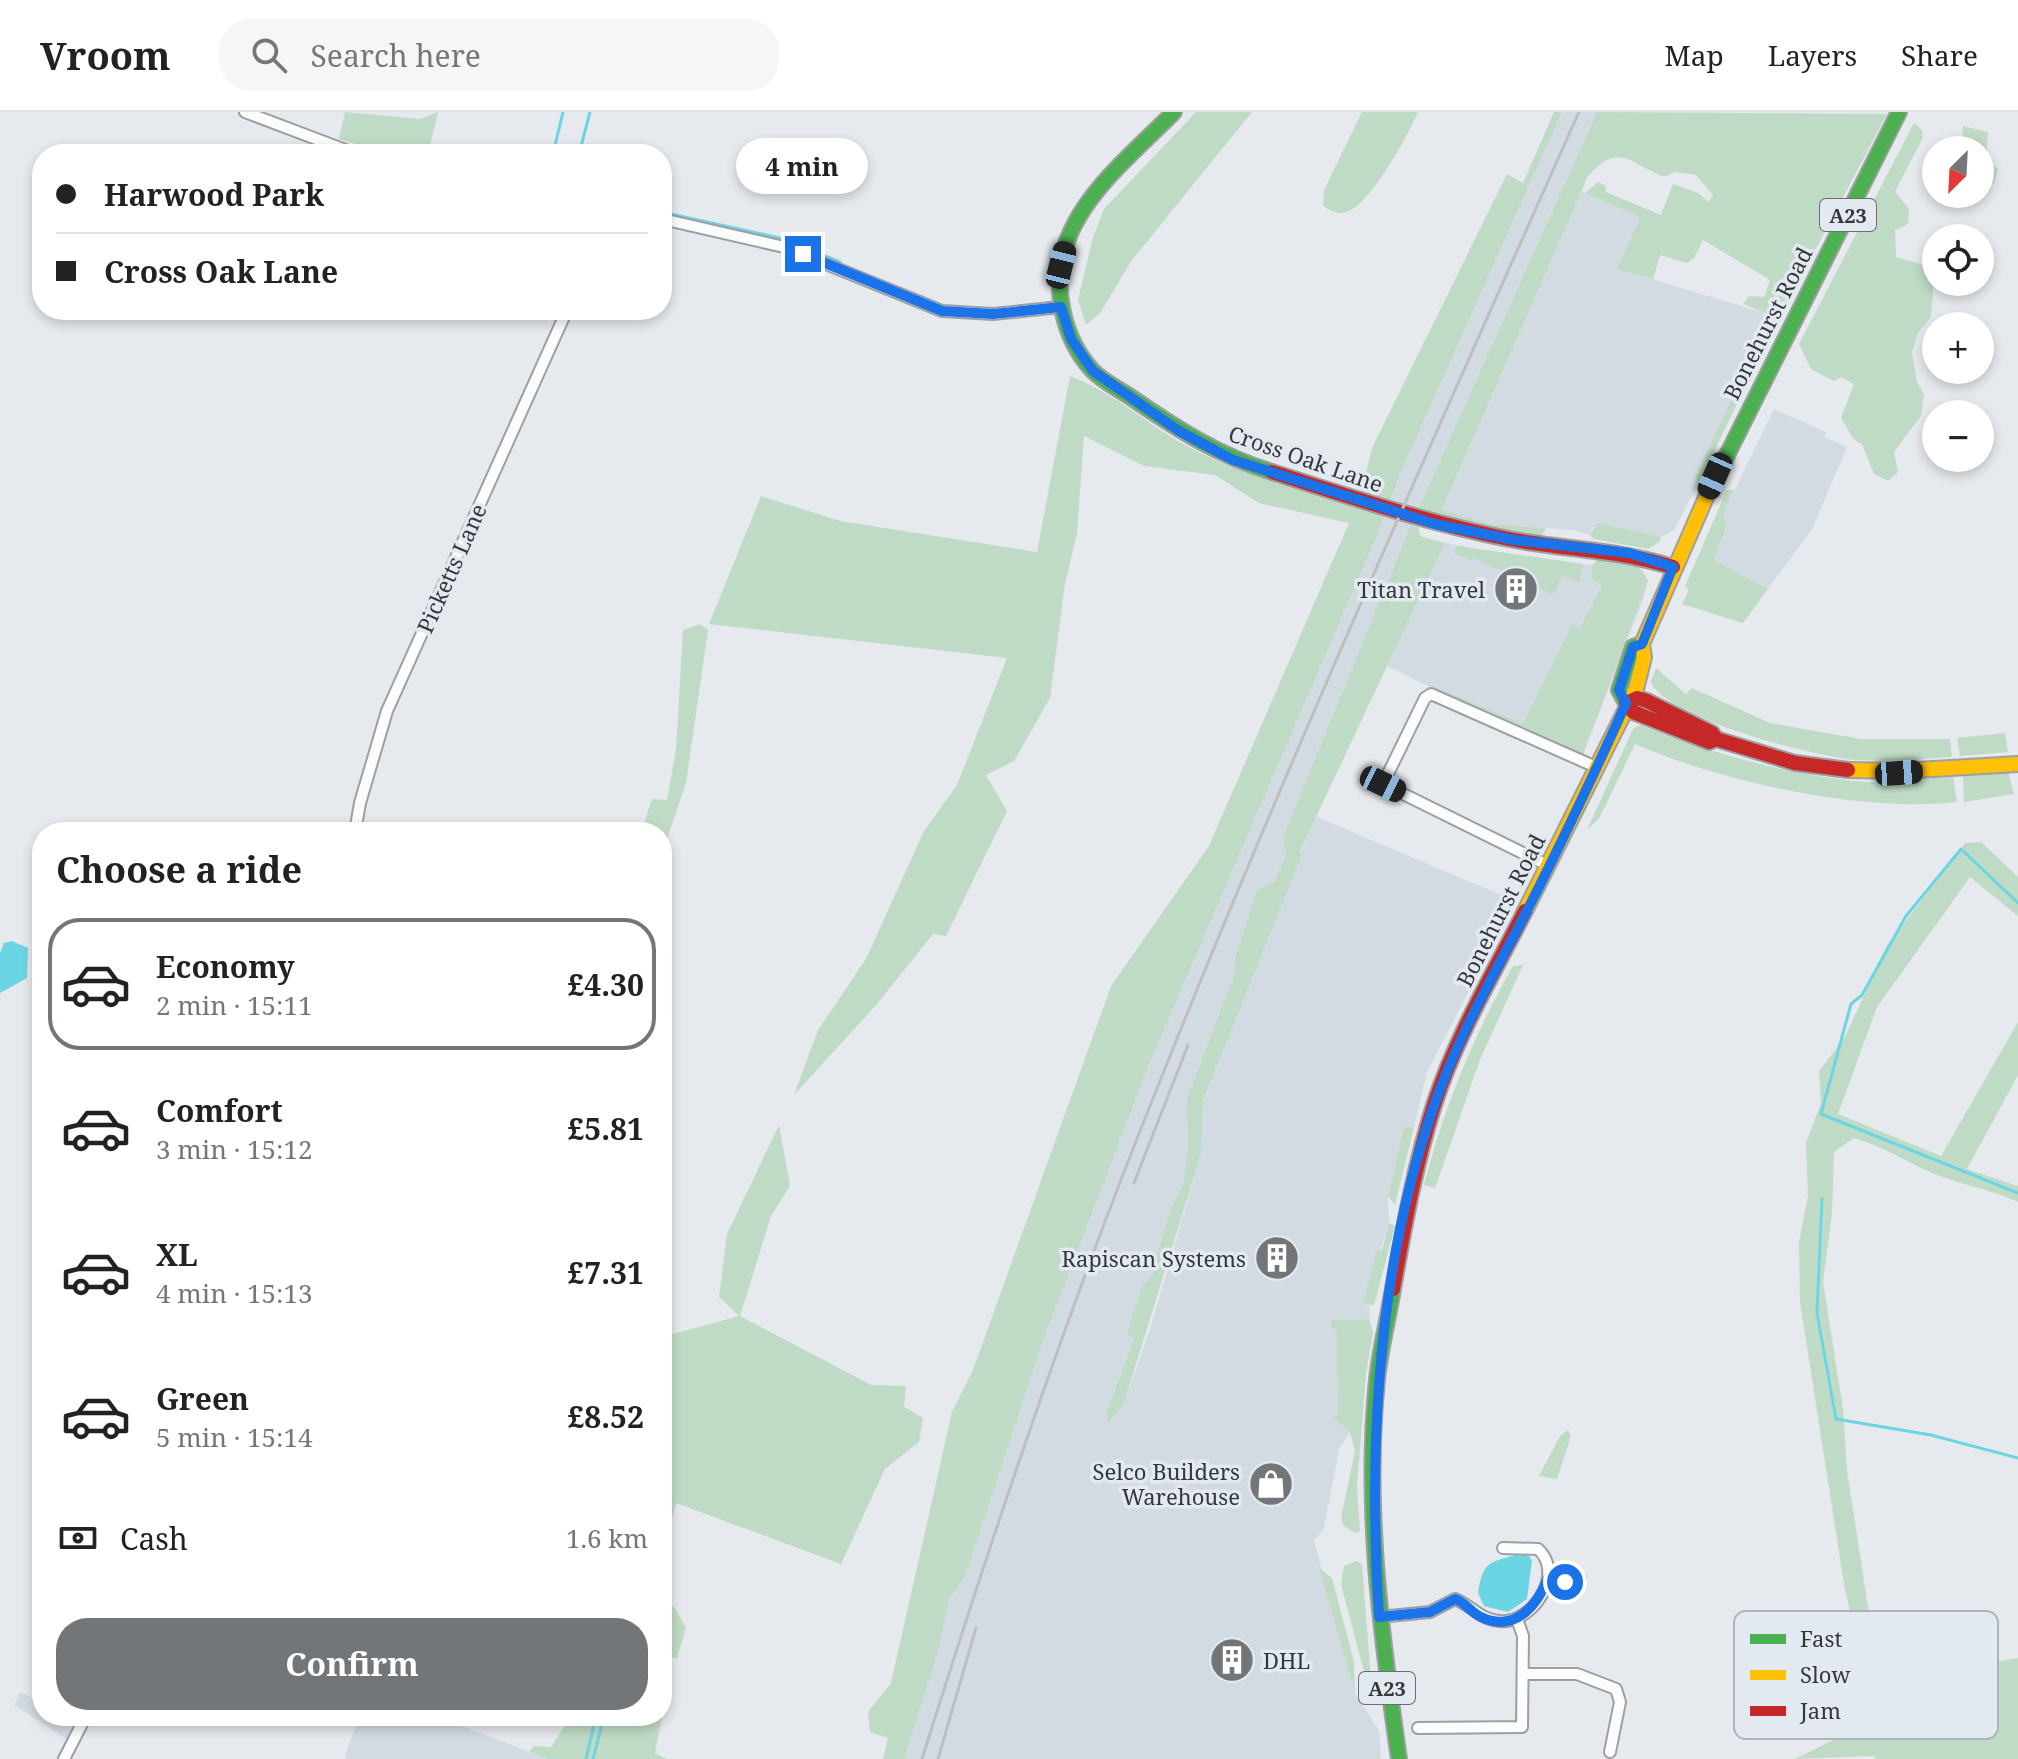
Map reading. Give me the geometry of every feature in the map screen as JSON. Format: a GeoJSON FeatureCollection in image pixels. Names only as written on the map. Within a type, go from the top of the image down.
{"type":"FeatureCollection","features":[{"type":"Feature","properties":{"kind":"main road"},"geometry":{"type":"LineString","coordinates":[[1061,307],[1061,265],[1078,216],[1174,112]]}},
{"type":"Feature","properties":{"kind":"main road","name":"Bonehurst Road"},"geometry":{"type":"LineString","coordinates":[[1399,1759],[1379,1617],[1374,1542],[1377,1380],[1410,1194],[1432,1111],[1463,1034],[1639,681],[1644,657],[1642,644],[1673,567],[1781,343],[1899,112]]}},
{"type":"Feature","properties":{"kind":"main road","name":"Cross Oak Lane"},"geometry":{"type":"LineString","coordinates":[[1061,307],[1071,339],[1093,371],[1179,431],[1233,460],[1435,524],[1514,540],[1629,553],[1673,567]]}},
{"type":"Feature","properties":{"kind":"main road"},"geometry":{"type":"LineString","coordinates":[[1626,703],[1633,712],[1709,742],[1716,739],[1764,757],[1844,772],[1899,773],[2018,764]]}},
{"type":"Feature","properties":{"kind":"street"},"geometry":{"type":"LineString","coordinates":[[245,112],[330,144]]}},
{"type":"Feature","properties":{"kind":"street"},"geometry":{"type":"LineString","coordinates":[[672,221],[784,247],[942,311],[993,314],[1061,307]]}},
{"type":"Feature","properties":{"kind":"street","name":"Picketts Lane"},"geometry":{"type":"LineString","coordinates":[[358,822],[387,711],[563,320]]}},
{"type":"Feature","properties":{"kind":"street"},"geometry":{"type":"LineString","coordinates":[[1549,866],[1383,784],[1425,698],[1431,694],[1596,767]]}},
{"type":"Feature","properties":{"kind":"street"},"geometry":{"type":"LineString","coordinates":[[1379,1617],[1430,1612],[1455,1599],[1480,1617],[1505,1621],[1517,1619],[1537,1601],[1548,1578],[1542,1553],[1538,1549],[1503,1548]]}},
{"type":"Feature","properties":{"kind":"street"},"geometry":{"type":"LineString","coordinates":[[1548,1578],[1565,1582],[1580,1578]]}},
{"type":"Feature","properties":{"kind":"street"},"geometry":{"type":"LineString","coordinates":[[1418,1728],[1522,1727],[1523,1636],[1517,1619]]}},
{"type":"Feature","properties":{"kind":"street"},"geometry":{"type":"LineString","coordinates":[[1523,1674],[1577,1674],[1616,1689],[1620,1702],[1610,1752]]}},
{"type":"Feature","properties":{"kind":"street"},"geometry":{"type":"LineString","coordinates":[[64,1759],[81,1726]]}},
{"type":"Feature","properties":{"kind":"shaded area"},"geometry":{"type":"Polygon","coordinates":[[[1562,112],[1597,112],[1416,514],[1283,837],[1286,855],[1274,882],[1257,890],[1234,961],[1236,970],[1187,1098],[1188,1149],[1183,1184],[1169,1213],[1152,1277],[1142,1286],[1127,1332],[1134,1340],[1106,1413],[1124,1403],[1150,1329],[1201,1154],[1203,1102],[1315,816],[1515,901],[1427,1072],[1414,1127],[1404,1127],[1388,1196],[1389,1223],[1363,1304],[1370,1306],[1369,1319],[1356,1319],[1336,1328],[1338,1410],[1354,1426],[1339,1449],[1324,1528],[1314,1541],[1355,1693],[1379,1731],[1381,1759],[904,1759],[938,1653],[949,1599],[965,1577],[1043,1341],[1150,1062],[1376,538],[1401,472],[1562,112]]]}},
{"type":"Feature","properties":{"kind":"shaded area"},"geometry":{"type":"Polygon","coordinates":[[[1581,191],[1642,217],[1618,269],[1768,314],[1767,324],[1694,477],[1699,482],[1674,530],[1661,537],[1592,527],[1590,535],[1574,530],[1490,524],[1442,511],[1581,191]]]}},
{"type":"Feature","properties":{"kind":"shaded area"},"geometry":{"type":"Polygon","coordinates":[[[1774,409],[1826,432],[1824,437],[1847,447],[1812,529],[1768,589],[1714,560],[1727,525],[1723,514],[1774,409]]]}},
{"type":"Feature","properties":{"kind":"shaded area"},"geometry":{"type":"Polygon","coordinates":[[[1445,543],[1538,560],[1592,565],[1598,560],[1638,567],[1644,572],[1648,581],[1642,602],[1582,757],[1387,666],[1445,543]]]}},
{"type":"Feature","properties":{"kind":"shaded area"},"geometry":{"type":"Polygon","coordinates":[[[20,1692],[32,1698],[32,1717],[14,1705],[20,1692]]]}},
{"type":"Feature","properties":{"kind":"shaded area"},"geometry":{"type":"Polygon","coordinates":[[[47,1726],[73,1726],[67,1739],[47,1726]]]}},
{"type":"Feature","properties":{"kind":"shaded area"},"geometry":{"type":"Polygon","coordinates":[[[356,1726],[462,1726],[548,1759],[347,1759],[345,1755],[356,1726]]]}},
{"type":"Feature","properties":{"kind":"green space"},"geometry":{"type":"Polygon","coordinates":[[[345,112],[420,119],[438,112],[430,144],[356,144],[339,139],[345,112]]]}},
{"type":"Feature","properties":{"kind":"green space"},"geometry":{"type":"Polygon","coordinates":[[[1196,112],[1252,112],[1132,260],[1100,313],[1086,325],[1078,300],[1093,237],[1104,209],[1196,112]]]}},
{"type":"Feature","properties":{"kind":"green space"},"geometry":{"type":"Polygon","coordinates":[[[1362,112],[1418,112],[1377,184],[1356,207],[1343,213],[1337,212],[1323,206],[1324,190],[1362,112]]]}},
{"type":"Feature","properties":{"kind":"green space"},"geometry":{"type":"Polygon","coordinates":[[[1554,112],[1562,112],[1401,472],[1376,538],[1150,1062],[1043,1341],[965,1577],[949,1599],[938,1653],[904,1759],[883,1759],[888,1738],[870,1732],[868,1712],[891,1683],[952,1412],[973,1370],[1111,986],[1209,846],[1349,523],[1259,503],[1215,475],[1144,466],[1084,436],[1077,533],[1065,584],[1050,698],[1014,761],[986,775],[1007,811],[946,936],[933,934],[877,1004],[794,1095],[818,1030],[866,959],[924,831],[957,785],[1007,658],[709,624],[761,496],[840,521],[1037,552],[1070,376],[1100,390],[1206,456],[1270,480],[1358,505],[1372,448],[1507,174],[1523,183],[1554,112]]]}},
{"type":"Feature","properties":{"kind":"green space"},"geometry":{"type":"Polygon","coordinates":[[[1597,112],[1887,114],[1773,330],[1699,482],[1694,478],[1767,324],[1768,314],[1743,304],[1749,296],[1764,297],[1770,280],[1703,240],[1694,258],[1687,263],[1660,255],[1653,279],[1617,269],[1641,217],[1585,193],[1598,182],[1605,185],[1606,192],[1661,215],[1673,184],[1698,193],[1709,202],[1713,195],[1696,175],[1675,172],[1664,177],[1632,161],[1616,157],[1588,176],[1442,510],[1490,524],[1546,528],[1541,537],[1524,537],[1416,514],[1597,112]]]}},
{"type":"Feature","properties":{"kind":"green space"},"geometry":{"type":"Polygon","coordinates":[[[1914,123],[1922,130],[1923,136],[1895,191],[1909,209],[1908,224],[1895,230],[1896,257],[1921,264],[1922,296],[1933,296],[1931,312],[1922,312],[1922,328],[1912,352],[1917,381],[1924,395],[1921,416],[1894,452],[1898,472],[1888,481],[1874,474],[1862,444],[1854,440],[1841,418],[1854,384],[1841,377],[1834,381],[1811,369],[1799,344],[1914,123]]]}},
{"type":"Feature","properties":{"kind":"green space"},"geometry":{"type":"Polygon","coordinates":[[[1963,126],[1988,132],[1988,136],[1963,136],[1963,126]]]}},
{"type":"Feature","properties":{"kind":"green space"},"geometry":{"type":"Polygon","coordinates":[[[1727,490],[1734,490],[1723,514],[1727,525],[1714,560],[1768,589],[1743,623],[1682,604],[1689,589],[1685,586],[1727,490]]]}},
{"type":"Feature","properties":{"kind":"green space"},"geometry":{"type":"Polygon","coordinates":[[[1597,523],[1661,537],[1660,541],[1648,549],[1594,539],[1590,535],[1597,523]]]}},
{"type":"Feature","properties":{"kind":"green space"},"geometry":{"type":"Polygon","coordinates":[[[1411,525],[1418,527],[1420,536],[1445,543],[1300,851],[1302,854],[1203,1101],[1201,1154],[1124,1403],[1108,1423],[1106,1413],[1134,1340],[1127,1332],[1142,1286],[1152,1276],[1169,1213],[1183,1184],[1188,1149],[1187,1098],[1236,970],[1234,961],[1257,890],[1274,882],[1286,855],[1283,837],[1411,525]]]}},
{"type":"Feature","properties":{"kind":"green space"},"geometry":{"type":"Polygon","coordinates":[[[1457,546],[1583,564],[1579,582],[1563,575],[1553,595],[1474,558],[1472,561],[1454,553],[1457,546]]]}},
{"type":"Feature","properties":{"kind":"green space"},"geometry":{"type":"Polygon","coordinates":[[[1598,560],[1638,567],[1648,581],[1582,757],[1403,674],[1523,724],[1572,625],[1580,628],[1602,585],[1591,579],[1593,565],[1598,560]]]}},
{"type":"Feature","properties":{"kind":"green space"},"geometry":{"type":"Polygon","coordinates":[[[700,624],[708,630],[686,783],[672,824],[672,822],[644,822],[652,799],[667,800],[676,749],[683,630],[700,624]]]}},
{"type":"Feature","properties":{"kind":"green space"},"geometry":{"type":"Polygon","coordinates":[[[1656,668],[1686,694],[1692,688],[1770,723],[1861,739],[1950,739],[1952,757],[1854,760],[1776,743],[1711,722],[1662,696],[1651,682],[1656,668]]]}},
{"type":"Feature","properties":{"kind":"green space"},"geometry":{"type":"Polygon","coordinates":[[[1640,725],[1728,755],[1819,776],[1881,783],[1882,775],[1894,780],[1953,777],[1957,802],[1879,803],[1837,799],[1709,771],[1635,744],[1600,817],[1587,830],[1633,729],[1640,725]]]}},
{"type":"Feature","properties":{"kind":"green space"},"geometry":{"type":"Polygon","coordinates":[[[2005,733],[2008,752],[1960,756],[1957,738],[2005,733]]]}},
{"type":"Feature","properties":{"kind":"green space"},"geometry":{"type":"Polygon","coordinates":[[[2008,771],[2014,794],[1964,802],[1963,776],[2008,771]]]}},
{"type":"Feature","properties":{"kind":"green space"},"geometry":{"type":"Polygon","coordinates":[[[1981,842],[2018,877],[2018,916],[1970,877],[1877,1007],[1838,1114],[1941,1156],[2018,1022],[2018,1075],[1967,1169],[2018,1186],[2018,1202],[1940,1176],[1854,1138],[1834,1152],[1832,1213],[1823,1282],[1869,1611],[1850,1611],[1800,1302],[1799,1242],[1808,1196],[1806,1143],[1821,1103],[1819,1071],[1845,1037],[1886,947],[1965,843],[1981,842]]]}},
{"type":"Feature","properties":{"kind":"green space"},"geometry":{"type":"Polygon","coordinates":[[[1523,965],[1481,1057],[1435,1188],[1424,1185],[1451,1100],[1485,1018],[1513,966],[1523,965]]]}},
{"type":"Feature","properties":{"kind":"green space"},"geometry":{"type":"Polygon","coordinates":[[[779,1125],[790,1186],[771,1216],[740,1316],[871,1385],[906,1386],[904,1407],[923,1418],[919,1442],[885,1469],[841,1564],[676,1503],[672,1519],[672,1334],[739,1316],[719,1297],[727,1234],[779,1125]]]}},
{"type":"Feature","properties":{"kind":"green space"},"geometry":{"type":"Polygon","coordinates":[[[1404,1127],[1414,1127],[1395,1205],[1388,1196],[1404,1127]]]}},
{"type":"Feature","properties":{"kind":"green space"},"geometry":{"type":"Polygon","coordinates":[[[1389,1223],[1395,1226],[1374,1305],[1363,1304],[1376,1252],[1382,1250],[1389,1223]]]}},
{"type":"Feature","properties":{"kind":"green space"},"geometry":{"type":"Polygon","coordinates":[[[1369,1319],[1373,1333],[1366,1374],[1357,1487],[1360,1531],[1355,1533],[1344,1526],[1341,1518],[1355,1451],[1350,1432],[1332,1417],[1338,1416],[1338,1410],[1336,1329],[1331,1328],[1331,1320],[1369,1319]]]}},
{"type":"Feature","properties":{"kind":"green space"},"geometry":{"type":"Polygon","coordinates":[[[1568,1430],[1571,1436],[1557,1479],[1539,1476],[1560,1436],[1568,1430]]]}},
{"type":"Feature","properties":{"kind":"green space"},"geometry":{"type":"Polygon","coordinates":[[[1357,1561],[1362,1565],[1371,1679],[1367,1683],[1341,1584],[1344,1566],[1357,1561]]]}},
{"type":"Feature","properties":{"kind":"green space"},"geometry":{"type":"Polygon","coordinates":[[[1319,1568],[1332,1578],[1354,1662],[1355,1693],[1319,1568]]]}},
{"type":"Feature","properties":{"kind":"green space"},"geometry":{"type":"Polygon","coordinates":[[[672,1606],[686,1628],[677,1658],[672,1658],[672,1606]]]}},
{"type":"Feature","properties":{"kind":"green space"},"geometry":{"type":"Polygon","coordinates":[[[2018,1658],[2018,1759],[1876,1759],[1874,1756],[1795,1759],[1835,1739],[1998,1739],[1998,1661],[2018,1658]]]}},
{"type":"Feature","properties":{"kind":"green space"},"geometry":{"type":"Polygon","coordinates":[[[565,1726],[660,1726],[655,1753],[667,1759],[548,1759],[529,1751],[534,1746],[551,1747],[565,1726]]]}},
{"type":"Feature","properties":{"kind":"water"},"geometry":{"type":"Polygon","coordinates":[[[12,941],[28,948],[27,978],[0,993],[0,953],[4,943],[12,941]]]}},
{"type":"Feature","properties":{"kind":"water"},"geometry":{"type":"Polygon","coordinates":[[[1518,1554],[1529,1556],[1532,1561],[1527,1599],[1508,1612],[1484,1606],[1478,1593],[1485,1569],[1489,1564],[1518,1554]]]}},
{"type":"Feature","properties":{"kind":"waterway"},"geometry":{"type":"LineString","coordinates":[[555,144],[563,112]]}},
{"type":"Feature","properties":{"kind":"waterway"},"geometry":{"type":"LineString","coordinates":[[582,144],[590,112]]}},
{"type":"Feature","properties":{"kind":"waterway"},"geometry":{"type":"LineString","coordinates":[[672,214],[784,239],[840,262]]}},
{"type":"Feature","properties":{"kind":"waterway"},"geometry":{"type":"LineString","coordinates":[[2018,903],[1961,849],[1906,916],[1862,995],[1851,1004],[1821,1114],[2018,1193]]}},
{"type":"Feature","properties":{"kind":"waterway"},"geometry":{"type":"LineString","coordinates":[[1822,1199],[1817,1313],[1836,1419],[1931,1435],[2018,1458]]}},
{"type":"Feature","properties":{"kind":"waterway"},"geometry":{"type":"LineString","coordinates":[[586,1759],[594,1726]]}},
{"type":"Feature","properties":{"kind":"waterway"},"geometry":{"type":"LineString","coordinates":[[593,1759],[601,1726]]}},
{"type":"Feature","properties":{"kind":"railway"},"geometry":{"type":"LineString","coordinates":[[922,1759],[1033,1420],[1158,1086],[1311,719],[1579,112]]}},
{"type":"Feature","properties":{"kind":"railway"},"geometry":{"type":"LineString","coordinates":[[1134,1183],[1188,1045]]}},
{"type":"Feature","properties":{"kind":"railway"},"geometry":{"type":"LineString","coordinates":[[938,1759],[976,1628]]}},
{"type":"Feature","properties":{"kind":"traffic: fast"},"geometry":{"type":"LineString","coordinates":[[1174,112],[1113,172],[1085,206],[1074,225],[1062,260],[1062,310],[1073,342],[1082,357],[1106,381],[1199,441],[1272,472]]}},
{"type":"Feature","properties":{"kind":"traffic: fast"},"geometry":{"type":"LineString","coordinates":[[1708,493],[1899,112]]}},
{"type":"Feature","properties":{"kind":"traffic: fast"},"geometry":{"type":"LineString","coordinates":[[1626,703],[1619,690],[1633,647],[1642,644]]}},
{"type":"Feature","properties":{"kind":"traffic: fast"},"geometry":{"type":"LineString","coordinates":[[1393,1289],[1377,1380],[1372,1475],[1376,1570],[1399,1759]]}},
{"type":"Feature","properties":{"kind":"traffic: slow"},"geometry":{"type":"LineString","coordinates":[[1525,911],[1636,689],[1644,657],[1642,644],[1708,493]]}},
{"type":"Feature","properties":{"kind":"traffic: slow"},"geometry":{"type":"LineString","coordinates":[[1848,770],[1900,771],[2018,764]]}},
{"type":"Feature","properties":{"kind":"traffic: jam"},"geometry":{"type":"LineString","coordinates":[[1272,472],[1389,509],[1479,533],[1611,553],[1673,567]]}},
{"type":"Feature","properties":{"kind":"traffic: jam"},"geometry":{"type":"LineString","coordinates":[[1716,739],[1712,733],[1647,701],[1637,698],[1626,703],[1633,712],[1709,742],[1716,739],[1795,763],[1848,770]]}},
{"type":"Feature","properties":{"kind":"traffic: jam"},"geometry":{"type":"LineString","coordinates":[[1393,1289],[1416,1173],[1434,1105],[1464,1030],[1525,911]]}},
{"type":"Feature","properties":{"kind":"place","name":"Titan Travel"},"geometry":{"type":"Point","coordinates":[1516,589]}},
{"type":"Feature","properties":{"kind":"place","name":"Rapiscan Systems"},"geometry":{"type":"Point","coordinates":[1277,1258]}},
{"type":"Feature","properties":{"kind":"place","name":"Selco Builders Warehouse"},"geometry":{"type":"Point","coordinates":[1271,1484]}},
{"type":"Feature","properties":{"kind":"place","name":"DHL"},"geometry":{"type":"Point","coordinates":[1232,1660]}},
{"type":"Feature","properties":{"kind":"route"},"geometry":{"type":"LineString","coordinates":[[803,254],[913,302],[942,311],[993,314],[1036,307],[1061,307],[1071,339],[1093,371],[1179,431],[1233,460],[1476,534],[1629,553],[1673,567],[1642,644],[1633,647],[1619,690],[1626,703],[1541,884],[1480,997],[1435,1103],[1404,1221],[1383,1330],[1377,1380],[1374,1542],[1379,1617],[1430,1612],[1455,1599],[1480,1617],[1505,1621],[1517,1619],[1537,1601],[1548,1578],[1565,1582]]}}]}
